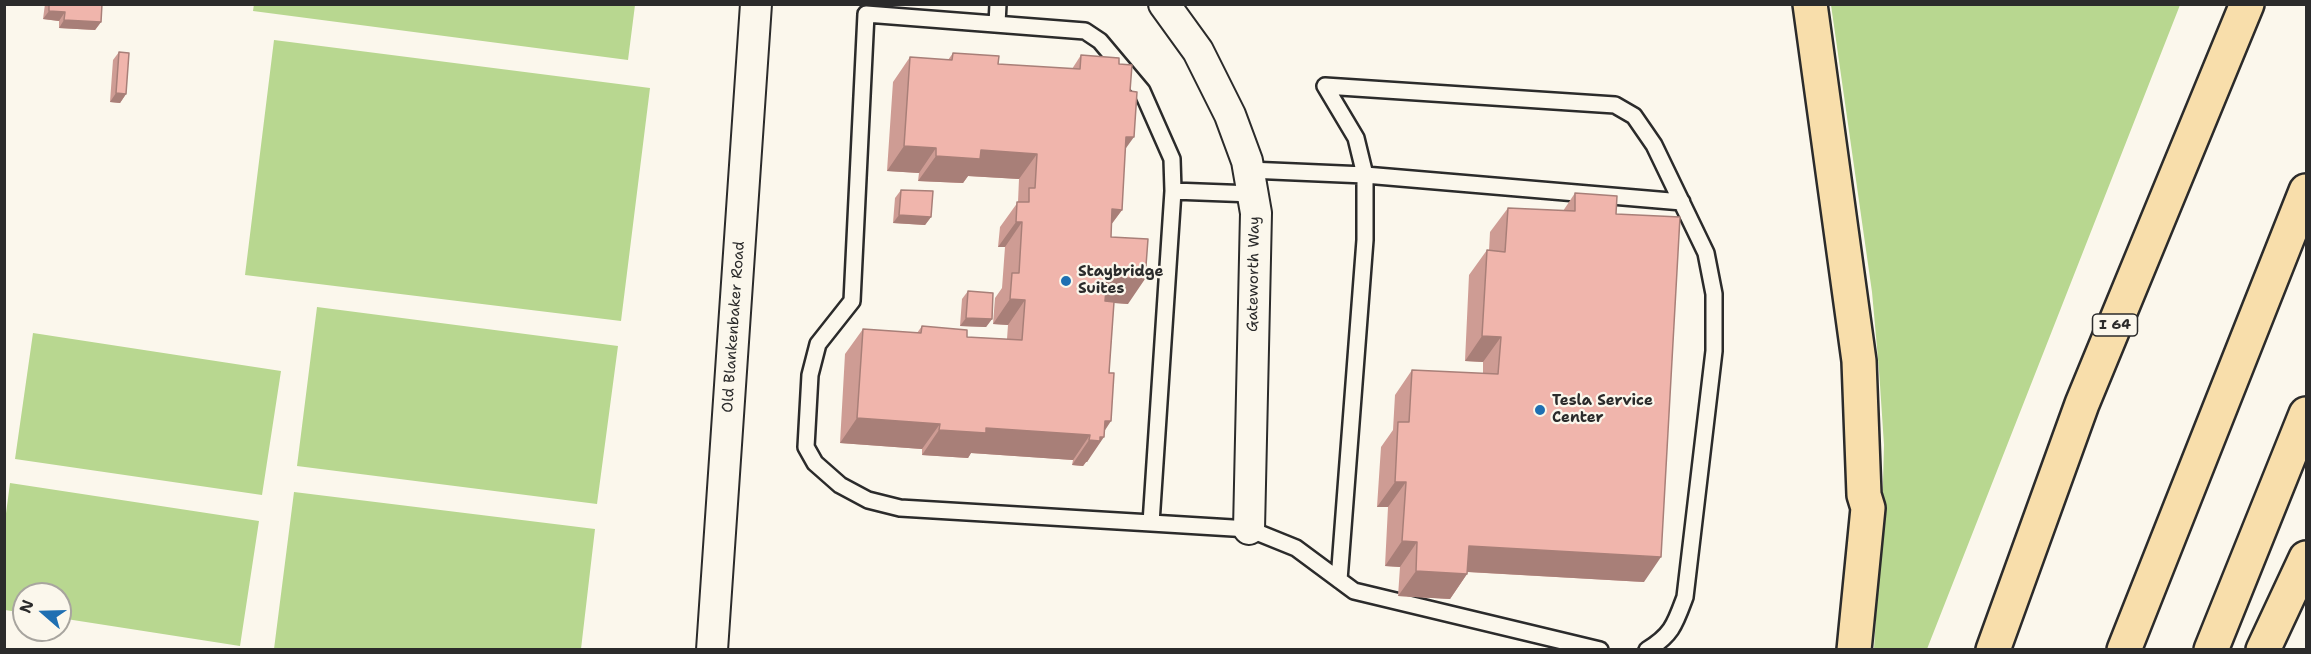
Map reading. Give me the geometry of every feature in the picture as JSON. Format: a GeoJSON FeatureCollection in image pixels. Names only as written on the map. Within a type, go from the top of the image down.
{"type":"FeatureCollection","features":[{"type":"Feature","properties":{"kind":"highway"},"geometry":{"type":"LineString","coordinates":[[1810,4],[1859,361],[1864,495],[1868,508],[1854,650]]}},
{"type":"Feature","properties":{"kind":"highway","name":"I 64"},"geometry":{"type":"LineString","coordinates":[[1993,650],[2082,404],[2247,4]]}},
{"type":"Feature","properties":{"kind":"highway"},"geometry":{"type":"LineString","coordinates":[[2124,650],[2307,191]]}},
{"type":"Feature","properties":{"kind":"highway"},"geometry":{"type":"LineString","coordinates":[[2211,650],[2307,414]]}},
{"type":"Feature","properties":{"kind":"highway"},"geometry":{"type":"LineString","coordinates":[[2263,650],[2307,558]]}},
{"type":"Feature","properties":{"kind":"street","name":"Old Blankenbaker Road"},"geometry":{"type":"LineString","coordinates":[[712,650],[756,4]]}},
{"type":"Feature","properties":{"kind":"street","name":"Gateworth Way"},"geometry":{"type":"LineString","coordinates":[[1164,4],[1198,51],[1230,115],[1247,160],[1251,182],[1256,213],[1249,529]]}},
{"type":"Feature","properties":{"kind":"lane"},"geometry":{"type":"LineString","coordinates":[[997,24],[998,4]]}},
{"type":"Feature","properties":{"kind":"lane"},"geometry":{"type":"LineString","coordinates":[[1151,523],[1173,192],[1172,159],[1142,92],[1101,41],[1085,31],[997,24],[866,9],[852,301],[818,344],[810,375],[806,447],[815,464],[840,486],[868,500],[900,508],[1249,529],[1296,548],[1354,591],[1600,650]]}},
{"type":"Feature","properties":{"kind":"lane"},"geometry":{"type":"LineString","coordinates":[[1339,580],[1365,240],[1365,175],[1356,138],[1325,86],[1615,105],[1634,116],[1654,145],[1706,253],[1714,294],[1714,351],[1685,597],[1676,623],[1663,640],[1647,650]]}},
{"type":"Feature","properties":{"kind":"lane"},"geometry":{"type":"LineString","coordinates":[[1173,192],[1251,182],[1365,175],[1682,202]]}},
{"type":"Feature","properties":{"kind":"green space"},"geometry":{"type":"Polygon","coordinates":[[[254,4],[635,5],[628,60],[253,11],[254,4]]]}},
{"type":"Feature","properties":{"kind":"green space"},"geometry":{"type":"Polygon","coordinates":[[[1831,5],[2180,5],[1927,649],[1874,649],[1884,445],[1879,370],[1872,292],[1831,5]]]}},
{"type":"Feature","properties":{"kind":"green space"},"geometry":{"type":"Polygon","coordinates":[[[274,40],[650,88],[621,321],[245,275],[274,40]]]}},
{"type":"Feature","properties":{"kind":"green space"},"geometry":{"type":"Polygon","coordinates":[[[317,307],[618,346],[597,504],[297,466],[317,307]]]}},
{"type":"Feature","properties":{"kind":"green space"},"geometry":{"type":"Polygon","coordinates":[[[33,333],[281,371],[262,495],[15,459],[33,333]]]}},
{"type":"Feature","properties":{"kind":"green space"},"geometry":{"type":"Polygon","coordinates":[[[10,483],[259,521],[240,646],[72,620],[72,582],[12,582],[12,611],[5,610],[5,521],[10,483]]]}},
{"type":"Feature","properties":{"kind":"green space"},"geometry":{"type":"Polygon","coordinates":[[[294,492],[595,529],[581,649],[274,649],[294,492]]]}},
{"type":"Feature","properties":{"kind":"building"},"geometry":{"type":"Polygon","coordinates":[[[49,4],[102,4],[101,22],[64,20],[65,12],[49,11],[49,4]]]}},
{"type":"Feature","properties":{"kind":"building"},"geometry":{"type":"Polygon","coordinates":[[[119,52],[129,53],[126,94],[116,93],[119,52]]]}},
{"type":"Feature","properties":{"kind":"building","name":"Staybridge Suites"},"geometry":{"type":"Polygon","coordinates":[[[953,53],[999,56],[998,64],[1080,69],[1081,55],[1119,58],[1119,64],[1132,65],[1130,91],[1137,92],[1134,137],[1126,137],[1122,210],[1112,209],[1111,237],[1148,239],[1145,279],[1107,277],[1105,301],[1114,302],[1109,373],[1114,373],[1111,421],[1105,421],[1104,437],[1100,437],[1100,441],[1089,440],[1090,435],[986,428],[986,433],[939,430],[940,424],[857,418],[863,329],[921,333],[922,326],[967,330],[967,337],[1022,340],[1025,300],[1010,299],[1012,273],[1019,273],[1022,222],[1016,222],[1017,202],[1029,202],[1029,188],[1035,188],[1037,154],[981,150],[980,159],[936,156],[936,148],[904,146],[910,57],[952,60],[953,53]]]}},
{"type":"Feature","properties":{"kind":"building"},"geometry":{"type":"Polygon","coordinates":[[[901,190],[933,191],[931,217],[899,215],[901,190]]]}},
{"type":"Feature","properties":{"kind":"building"},"geometry":{"type":"Polygon","coordinates":[[[1575,193],[1617,196],[1616,214],[1680,217],[1661,557],[1469,546],[1467,574],[1416,571],[1417,542],[1402,541],[1406,482],[1395,482],[1398,422],[1409,422],[1412,370],[1498,374],[1501,337],[1482,336],[1487,250],[1505,252],[1508,208],[1575,211],[1575,193]]]}},
{"type":"Feature","properties":{"kind":"building"},"geometry":{"type":"Polygon","coordinates":[[[968,291],[993,293],[992,319],[966,318],[968,291]]]}},
{"type":"Feature","properties":{"kind":"place","name":"Staybridge Suites"},"geometry":{"type":"Point","coordinates":[1066,281]}},
{"type":"Feature","properties":{"kind":"place","name":"Tesla Service Center"},"geometry":{"type":"Point","coordinates":[1540,410]}}]}
